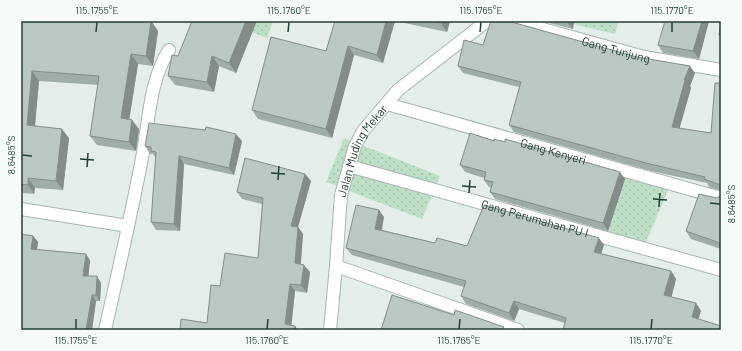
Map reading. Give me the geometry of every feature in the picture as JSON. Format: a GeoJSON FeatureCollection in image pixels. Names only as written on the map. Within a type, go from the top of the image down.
{"type":"FeatureCollection","features":[{"type":"Feature","properties":{"kind":"street","name":"Jalan Muding Mekar"},"geometry":{"type":"LineString","coordinates":[[330,330],[341,194],[355,146],[363,131],[398,90],[487,21]]}},
{"type":"Feature","properties":{"kind":"street","name":"Gang Tunjung"},"geometry":{"type":"LineString","coordinates":[[514,21],[644,57],[721,70]]}},
{"type":"Feature","properties":{"kind":"street"},"geometry":{"type":"LineString","coordinates":[[105,330],[128,226],[156,79],[162,62],[169,50]]}},
{"type":"Feature","properties":{"kind":"street","name":"Gang Kenyeri"},"geometry":{"type":"LineString","coordinates":[[387,104],[721,198]]}},
{"type":"Feature","properties":{"kind":"street","name":"Gang Perumahan PU I"},"geometry":{"type":"LineString","coordinates":[[349,166],[721,270]]}},
{"type":"Feature","properties":{"kind":"street"},"geometry":{"type":"LineString","coordinates":[[21,209],[128,226]]}},
{"type":"Feature","properties":{"kind":"street"},"geometry":{"type":"LineString","coordinates":[[336,266],[518,330]]}},
{"type":"Feature","properties":{"kind":"green space"},"geometry":{"type":"Polygon","coordinates":[[[223,21],[273,21],[267,38],[223,21]]]}},
{"type":"Feature","properties":{"kind":"green space"},"geometry":{"type":"Polygon","coordinates":[[[561,21],[619,21],[615,34],[561,21]]]}},
{"type":"Feature","properties":{"kind":"green space"},"geometry":{"type":"Polygon","coordinates":[[[344,138],[440,176],[422,219],[326,182],[344,138]]]}},
{"type":"Feature","properties":{"kind":"green space"},"geometry":{"type":"Polygon","coordinates":[[[613,173],[671,183],[641,254],[594,230],[613,173]]]}},
{"type":"Feature","properties":{"kind":"building"},"geometry":{"type":"Polygon","coordinates":[[[21,21],[151,21],[146,56],[131,54],[121,118],[132,120],[129,142],[90,136],[99,76],[32,71],[27,125],[62,129],[56,181],[28,178],[28,185],[21,184],[21,21]]]}},
{"type":"Feature","properties":{"kind":"building"},"geometry":{"type":"Polygon","coordinates":[[[192,21],[246,21],[229,63],[212,56],[207,82],[168,76],[172,55],[178,56],[192,21]]]}},
{"type":"Feature","properties":{"kind":"building"},"geometry":{"type":"Polygon","coordinates":[[[335,21],[386,21],[377,55],[348,46],[326,129],[252,110],[271,37],[326,51],[335,21]]]}},
{"type":"Feature","properties":{"kind":"building"},"geometry":{"type":"Polygon","coordinates":[[[430,21],[442,21],[441,23],[430,21]]]}},
{"type":"Feature","properties":{"kind":"building"},"geometry":{"type":"Polygon","coordinates":[[[491,21],[508,21],[637,57],[690,66],[684,80],[672,127],[711,133],[715,83],[721,83],[721,185],[704,179],[705,177],[646,163],[509,125],[521,82],[458,66],[464,40],[483,45],[491,21]]]}},
{"type":"Feature","properties":{"kind":"building"},"geometry":{"type":"Polygon","coordinates":[[[665,21],[702,21],[693,51],[658,45],[665,21]]]}},
{"type":"Feature","properties":{"kind":"building"},"geometry":{"type":"Polygon","coordinates":[[[721,21],[721,36],[719,35],[721,21]]]}},
{"type":"Feature","properties":{"kind":"building"},"geometry":{"type":"Polygon","coordinates":[[[149,123],[205,130],[206,127],[236,134],[229,168],[179,156],[174,224],[151,222],[156,152],[151,151],[151,147],[145,146],[149,123]]]}},
{"type":"Feature","properties":{"kind":"building"},"geometry":{"type":"Polygon","coordinates":[[[470,133],[494,141],[494,139],[505,142],[505,139],[620,172],[603,223],[490,192],[493,182],[484,180],[486,172],[460,165],[470,133]]]}},
{"type":"Feature","properties":{"kind":"building"},"geometry":{"type":"Polygon","coordinates":[[[245,158],[305,174],[291,226],[298,227],[295,263],[304,265],[301,285],[290,284],[285,324],[295,326],[294,330],[180,330],[181,319],[207,323],[211,285],[220,286],[225,253],[258,258],[263,198],[237,192],[245,158]]]}},
{"type":"Feature","properties":{"kind":"building"},"geometry":{"type":"Polygon","coordinates":[[[699,194],[717,198],[721,195],[721,245],[720,243],[686,231],[699,194]]]}},
{"type":"Feature","properties":{"kind":"building"},"geometry":{"type":"Polygon","coordinates":[[[356,205],[379,210],[375,229],[435,243],[437,238],[467,246],[484,205],[599,238],[594,252],[671,271],[664,295],[696,303],[692,317],[721,326],[721,330],[563,330],[566,318],[514,301],[509,313],[461,296],[466,281],[346,248],[356,205]]]}},
{"type":"Feature","properties":{"kind":"building"},"geometry":{"type":"Polygon","coordinates":[[[21,234],[33,236],[31,249],[86,254],[83,276],[97,276],[96,295],[92,295],[86,330],[21,329],[21,234]]]}},
{"type":"Feature","properties":{"kind":"building"},"geometry":{"type":"Polygon","coordinates":[[[392,295],[454,315],[455,310],[504,327],[502,330],[381,330],[392,295]]]}}]}
